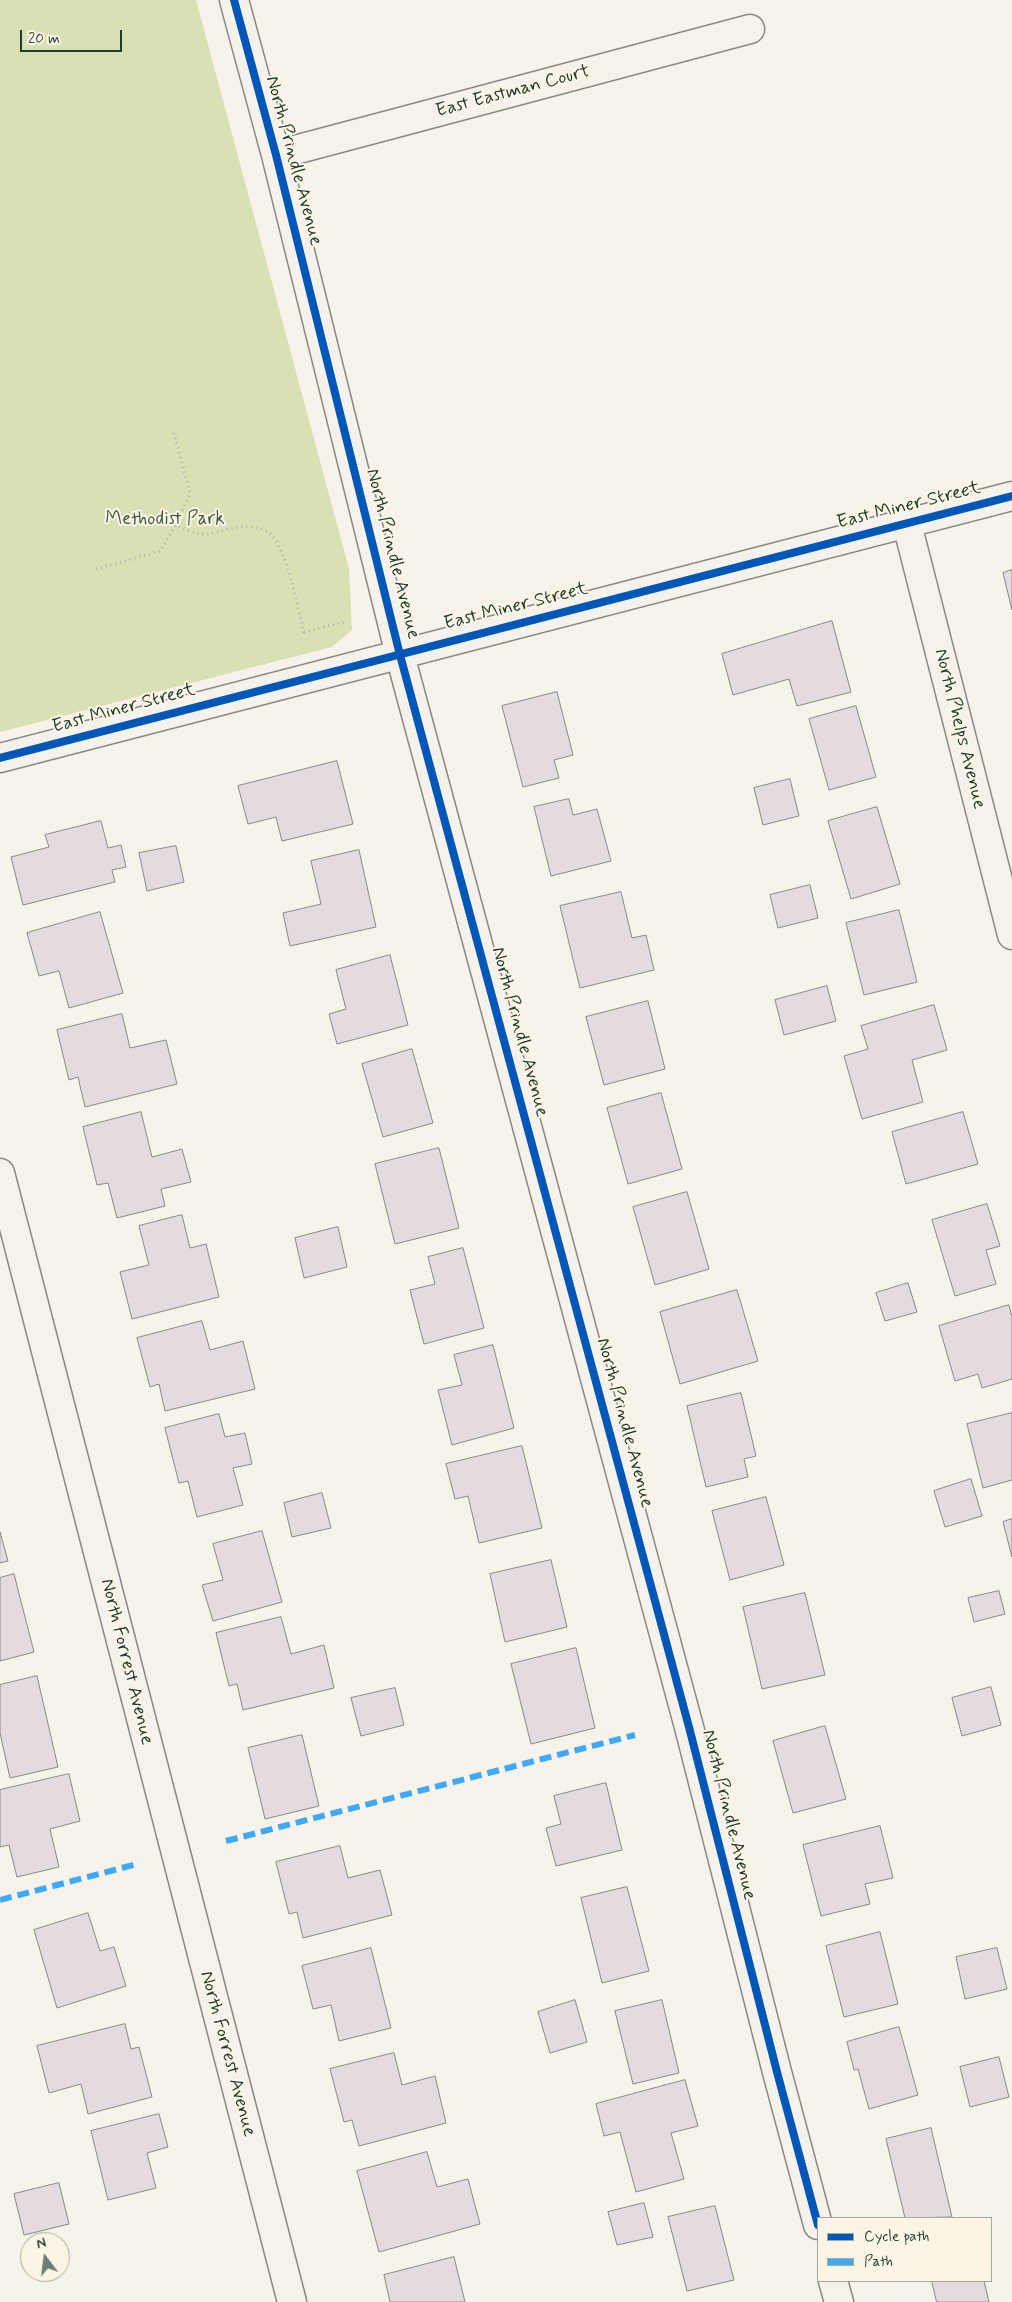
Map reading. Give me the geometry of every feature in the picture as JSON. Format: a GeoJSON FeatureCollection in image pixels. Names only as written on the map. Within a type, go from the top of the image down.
{"type":"FeatureCollection","features":[{"type":"Feature","properties":{"kind":"street","name":"North Prindle Avenue"},"geometry":{"type":"LineString","coordinates":[[234,0],[276,155],[400,655],[689,1727],[817,2221]]}},
{"type":"Feature","properties":{"kind":"street","name":"East Eastman Court"},"geometry":{"type":"LineString","coordinates":[[276,155],[750,28]]}},
{"type":"Feature","properties":{"kind":"street","name":"East Miner Street"},"geometry":{"type":"LineString","coordinates":[[0,758],[1012,496]]}},
{"type":"Feature","properties":{"kind":"street","name":"North Phelps Avenue"},"geometry":{"type":"LineString","coordinates":[[907,524],[1012,935]]}},
{"type":"Feature","properties":{"kind":"street","name":"North Forrest Avenue"},"geometry":{"type":"LineString","coordinates":[[0,1173],[292,2302]]}},
{"type":"Feature","properties":{"kind":"street"},"geometry":{"type":"LineString","coordinates":[[833,2282],[839,2302]]}},
{"type":"Feature","properties":{"kind":"path"},"geometry":{"type":"LineString","coordinates":[[96,569],[160,551],[176,525],[190,492],[174,433]]}},
{"type":"Feature","properties":{"kind":"path"},"geometry":{"type":"LineString","coordinates":[[176,525],[194,534],[206,536],[245,526],[269,533],[280,546],[304,632],[344,622]]}},
{"type":"Feature","properties":{"kind":"green space","name":"Methodist Park"},"geometry":{"type":"Polygon","coordinates":[[[0,0],[196,0],[349,569],[352,630],[332,647],[0,732],[0,0]]]}},
{"type":"Feature","properties":{"kind":"building"},"geometry":{"type":"Polygon","coordinates":[[[1012,570],[1012,610],[1003,573],[1012,570]]]}},
{"type":"Feature","properties":{"kind":"building"},"geometry":{"type":"Polygon","coordinates":[[[832,621],[851,692],[797,706],[789,679],[733,695],[722,654],[832,621]]]}},
{"type":"Feature","properties":{"kind":"building"},"geometry":{"type":"Polygon","coordinates":[[[557,692],[573,755],[554,760],[559,778],[523,787],[502,706],[557,692]]]}},
{"type":"Feature","properties":{"kind":"building"},"geometry":{"type":"Polygon","coordinates":[[[856,706],[876,777],[829,790],[809,719],[856,706]]]}},
{"type":"Feature","properties":{"kind":"building"},"geometry":{"type":"Polygon","coordinates":[[[337,761],[353,824],[282,841],[276,817],[248,824],[238,786],[337,761]]]}},
{"type":"Feature","properties":{"kind":"building"},"geometry":{"type":"Polygon","coordinates":[[[790,779],[799,816],[763,825],[754,788],[790,779]]]}},
{"type":"Feature","properties":{"kind":"building"},"geometry":{"type":"Polygon","coordinates":[[[569,799],[573,815],[597,809],[611,861],[551,876],[534,807],[569,799]]]}},
{"type":"Feature","properties":{"kind":"building"},"geometry":{"type":"Polygon","coordinates":[[[877,807],[900,884],[851,899],[828,821],[877,807]]]}},
{"type":"Feature","properties":{"kind":"building"},"geometry":{"type":"Polygon","coordinates":[[[101,821],[108,848],[121,845],[126,867],[112,870],[115,882],[23,905],[11,857],[49,847],[45,835],[101,821]]]}},
{"type":"Feature","properties":{"kind":"building"},"geometry":{"type":"Polygon","coordinates":[[[176,846],[184,882],[147,891],[139,853],[176,846]]]}},
{"type":"Feature","properties":{"kind":"building"},"geometry":{"type":"Polygon","coordinates":[[[359,850],[376,927],[290,946],[283,913],[321,904],[311,861],[359,850]]]}},
{"type":"Feature","properties":{"kind":"building"},"geometry":{"type":"Polygon","coordinates":[[[810,885],[818,918],[778,928],[770,895],[810,885]]]}},
{"type":"Feature","properties":{"kind":"building"},"geometry":{"type":"Polygon","coordinates":[[[621,892],[632,938],[646,935],[654,970],[580,988],[560,906],[621,892]]]}},
{"type":"Feature","properties":{"kind":"building"},"geometry":{"type":"Polygon","coordinates":[[[899,910],[917,982],[864,995],[846,923],[899,910]]]}},
{"type":"Feature","properties":{"kind":"building"},"geometry":{"type":"Polygon","coordinates":[[[100,912],[123,993],[69,1008],[59,971],[39,976],[27,933],[100,912]]]}},
{"type":"Feature","properties":{"kind":"building"},"geometry":{"type":"Polygon","coordinates":[[[390,955],[408,1025],[337,1044],[329,1014],[346,1009],[336,970],[390,955]]]}},
{"type":"Feature","properties":{"kind":"building"},"geometry":{"type":"Polygon","coordinates":[[[827,986],[836,1021],[784,1035],[775,1000],[827,986]]]}},
{"type":"Feature","properties":{"kind":"building"},"geometry":{"type":"Polygon","coordinates":[[[648,1001],[665,1069],[604,1085],[586,1017],[648,1001]]]}},
{"type":"Feature","properties":{"kind":"building"},"geometry":{"type":"Polygon","coordinates":[[[934,1005],[947,1050],[912,1060],[923,1102],[862,1119],[844,1056],[868,1049],[861,1026],[934,1005]]]}},
{"type":"Feature","properties":{"kind":"building"},"geometry":{"type":"Polygon","coordinates":[[[122,1014],[130,1048],[166,1040],[177,1084],[85,1107],[78,1077],[69,1080],[57,1030],[122,1014]]]}},
{"type":"Feature","properties":{"kind":"building"},"geometry":{"type":"Polygon","coordinates":[[[412,1049],[433,1123],[383,1137],[362,1064],[412,1049]]]}},
{"type":"Feature","properties":{"kind":"building"},"geometry":{"type":"Polygon","coordinates":[[[661,1093],[682,1169],[628,1184],[607,1108],[661,1093]]]}},
{"type":"Feature","properties":{"kind":"building"},"geometry":{"type":"Polygon","coordinates":[[[141,1112],[152,1157],[182,1149],[191,1182],[161,1189],[165,1206],[117,1218],[108,1183],[97,1185],[83,1127],[141,1112]]]}},
{"type":"Feature","properties":{"kind":"building"},"geometry":{"type":"Polygon","coordinates":[[[963,1112],[978,1164],[906,1184],[892,1132],[963,1112]]]}},
{"type":"Feature","properties":{"kind":"building"},"geometry":{"type":"Polygon","coordinates":[[[439,1148],[459,1228],[395,1244],[375,1164],[439,1148]]]}},
{"type":"Feature","properties":{"kind":"building"},"geometry":{"type":"Polygon","coordinates":[[[687,1192],[709,1269],[655,1285],[633,1207],[687,1192]]]}},
{"type":"Feature","properties":{"kind":"building"},"geometry":{"type":"Polygon","coordinates":[[[987,1204],[1000,1246],[986,1250],[996,1284],[955,1296],[932,1220],[987,1204]]]}},
{"type":"Feature","properties":{"kind":"building"},"geometry":{"type":"Polygon","coordinates":[[[182,1215],[190,1248],[206,1244],[219,1297],[132,1319],[120,1272],[149,1265],[139,1226],[182,1215]]]}},
{"type":"Feature","properties":{"kind":"building"},"geometry":{"type":"Polygon","coordinates":[[[338,1227],[347,1267],[304,1278],[295,1238],[338,1227]]]}},
{"type":"Feature","properties":{"kind":"building"},"geometry":{"type":"Polygon","coordinates":[[[463,1248],[484,1328],[424,1344],[410,1290],[435,1284],[428,1257],[463,1248]]]}},
{"type":"Feature","properties":{"kind":"building"},"geometry":{"type":"Polygon","coordinates":[[[908,1283],[917,1312],[885,1321],[876,1293],[908,1283]]]}},
{"type":"Feature","properties":{"kind":"building"},"geometry":{"type":"Polygon","coordinates":[[[737,1290],[758,1361],[680,1384],[660,1312],[737,1290]]]}},
{"type":"Feature","properties":{"kind":"building"},"geometry":{"type":"Polygon","coordinates":[[[1009,1305],[1012,1317],[1012,1379],[982,1388],[978,1374],[955,1381],[939,1326],[1009,1305]]]}},
{"type":"Feature","properties":{"kind":"building"},"geometry":{"type":"Polygon","coordinates":[[[202,1321],[210,1350],[243,1341],[255,1389],[165,1411],[159,1384],[150,1387],[137,1338],[202,1321]]]}},
{"type":"Feature","properties":{"kind":"building"},"geometry":{"type":"Polygon","coordinates":[[[493,1345],[514,1428],[452,1445],[438,1390],[462,1385],[454,1355],[493,1345]]]}},
{"type":"Feature","properties":{"kind":"building"},"geometry":{"type":"Polygon","coordinates":[[[741,1393],[756,1456],[744,1459],[748,1477],[706,1487],[687,1406],[741,1393]]]}},
{"type":"Feature","properties":{"kind":"building"},"geometry":{"type":"Polygon","coordinates":[[[1012,1413],[1012,1480],[983,1488],[967,1424],[1012,1413]]]}},
{"type":"Feature","properties":{"kind":"building"},"geometry":{"type":"Polygon","coordinates":[[[219,1414],[225,1437],[245,1433],[252,1464],[233,1468],[243,1505],[197,1517],[188,1481],[179,1483],[165,1428],[219,1414]]]}},
{"type":"Feature","properties":{"kind":"building"},"geometry":{"type":"Polygon","coordinates":[[[522,1446],[542,1528],[479,1543],[468,1496],[455,1499],[446,1464],[522,1446]]]}},
{"type":"Feature","properties":{"kind":"building"},"geometry":{"type":"Polygon","coordinates":[[[971,1479],[982,1516],[945,1527],[934,1491],[971,1479]]]}},
{"type":"Feature","properties":{"kind":"building"},"geometry":{"type":"Polygon","coordinates":[[[322,1493],[331,1528],[292,1537],[284,1503],[322,1493]]]}},
{"type":"Feature","properties":{"kind":"building"},"geometry":{"type":"Polygon","coordinates":[[[766,1497],[784,1565],[730,1580],[712,1511],[766,1497]]]}},
{"type":"Feature","properties":{"kind":"building"},"geometry":{"type":"Polygon","coordinates":[[[1012,1519],[1012,1557],[1003,1522],[1012,1519]]]}},
{"type":"Feature","properties":{"kind":"building"},"geometry":{"type":"Polygon","coordinates":[[[262,1531],[282,1602],[213,1621],[202,1585],[223,1580],[213,1544],[262,1531]]]}},
{"type":"Feature","properties":{"kind":"building"},"geometry":{"type":"Polygon","coordinates":[[[0,1532],[8,1561],[0,1563],[0,1532]]]}},
{"type":"Feature","properties":{"kind":"building"},"geometry":{"type":"Polygon","coordinates":[[[551,1560],[567,1627],[505,1642],[490,1574],[551,1560]]]}},
{"type":"Feature","properties":{"kind":"building"},"geometry":{"type":"Polygon","coordinates":[[[14,1574],[34,1652],[0,1661],[0,1578],[14,1574]]]}},
{"type":"Feature","properties":{"kind":"building"},"geometry":{"type":"Polygon","coordinates":[[[999,1591],[1005,1614],[974,1622],[968,1598],[999,1591]]]}},
{"type":"Feature","properties":{"kind":"building"},"geometry":{"type":"Polygon","coordinates":[[[805,1593],[825,1675],[762,1689],[743,1607],[805,1593]]]}},
{"type":"Feature","properties":{"kind":"building"},"geometry":{"type":"Polygon","coordinates":[[[281,1617],[291,1654],[324,1645],[334,1688],[243,1710],[237,1684],[229,1686],[216,1633],[281,1617]]]}},
{"type":"Feature","properties":{"kind":"building"},"geometry":{"type":"Polygon","coordinates":[[[576,1648],[595,1728],[531,1744],[511,1664],[576,1648]]]}},
{"type":"Feature","properties":{"kind":"building"},"geometry":{"type":"Polygon","coordinates":[[[37,1676],[58,1767],[10,1778],[0,1733],[0,1685],[37,1676]]]}},
{"type":"Feature","properties":{"kind":"building"},"geometry":{"type":"Polygon","coordinates":[[[991,1687],[1001,1725],[962,1736],[952,1698],[991,1687]]]}},
{"type":"Feature","properties":{"kind":"building"},"geometry":{"type":"Polygon","coordinates":[[[395,1688],[404,1725],[361,1736],[351,1698],[395,1688]]]}},
{"type":"Feature","properties":{"kind":"building"},"geometry":{"type":"Polygon","coordinates":[[[825,1726],[846,1799],[793,1813],[773,1741],[825,1726]]]}},
{"type":"Feature","properties":{"kind":"building"},"geometry":{"type":"Polygon","coordinates":[[[302,1735],[319,1806],[265,1819],[248,1748],[302,1735]]]}},
{"type":"Feature","properties":{"kind":"building"},"geometry":{"type":"Polygon","coordinates":[[[69,1774],[80,1821],[50,1829],[59,1867],[17,1877],[9,1845],[0,1847],[0,1790],[69,1774]]]}},
{"type":"Feature","properties":{"kind":"building"},"geometry":{"type":"Polygon","coordinates":[[[606,1783],[622,1850],[556,1866],[546,1828],[561,1824],[554,1796],[606,1783]]]}},
{"type":"Feature","properties":{"kind":"building"},"geometry":{"type":"Polygon","coordinates":[[[880,1826],[893,1878],[865,1884],[870,1904],[821,1916],[803,1845],[880,1826]]]}},
{"type":"Feature","properties":{"kind":"building"},"geometry":{"type":"Polygon","coordinates":[[[340,1846],[348,1878],[380,1870],[392,1915],[303,1938],[297,1912],[289,1914],[276,1862],[340,1846]]]}},
{"type":"Feature","properties":{"kind":"building"},"geometry":{"type":"Polygon","coordinates":[[[627,1887],[649,1971],[602,1983],[581,1898],[627,1887]]]}},
{"type":"Feature","properties":{"kind":"building"},"geometry":{"type":"Polygon","coordinates":[[[88,1913],[100,1951],[114,1947],[126,1986],[57,2008],[34,1930],[88,1913]]]}},
{"type":"Feature","properties":{"kind":"building"},"geometry":{"type":"Polygon","coordinates":[[[880,1932],[898,2004],[844,2017],[826,1946],[880,1932]]]}},
{"type":"Feature","properties":{"kind":"building"},"geometry":{"type":"Polygon","coordinates":[[[371,1948],[391,2028],[339,2041],[331,2005],[313,2009],[302,1966],[371,1948]]]}},
{"type":"Feature","properties":{"kind":"building"},"geometry":{"type":"Polygon","coordinates":[[[997,1948],[1007,1989],[965,1999],[956,1957],[997,1948]]]}},
{"type":"Feature","properties":{"kind":"building"},"geometry":{"type":"Polygon","coordinates":[[[575,2000],[587,2042],[550,2053],[538,2012],[575,2000]]]}},
{"type":"Feature","properties":{"kind":"building"},"geometry":{"type":"Polygon","coordinates":[[[662,2000],[679,2073],[633,2084],[615,2011],[662,2000]]]}},
{"type":"Feature","properties":{"kind":"building"},"geometry":{"type":"Polygon","coordinates":[[[125,2024],[131,2049],[139,2047],[152,2097],[88,2114],[81,2084],[49,2093],[37,2046],[125,2024]]]}},
{"type":"Feature","properties":{"kind":"building"},"geometry":{"type":"Polygon","coordinates":[[[899,2027],[918,2095],[869,2109],[858,2069],[854,2070],[847,2042],[899,2027]]]}},
{"type":"Feature","properties":{"kind":"building"},"geometry":{"type":"Polygon","coordinates":[[[394,2053],[402,2085],[435,2076],[446,2123],[359,2146],[352,2120],[344,2122],[330,2069],[394,2053]]]}},
{"type":"Feature","properties":{"kind":"building"},"geometry":{"type":"Polygon","coordinates":[[[999,2057],[1009,2097],[970,2107],[960,2067],[999,2057]]]}},
{"type":"Feature","properties":{"kind":"building"},"geometry":{"type":"Polygon","coordinates":[[[685,2080],[698,2126],[671,2133],[684,2179],[636,2192],[620,2132],[604,2136],[596,2104],[685,2080]]]}},
{"type":"Feature","properties":{"kind":"building"},"geometry":{"type":"Polygon","coordinates":[[[159,2114],[168,2147],[147,2153],[156,2188],[108,2200],[91,2131],[159,2114]]]}},
{"type":"Feature","properties":{"kind":"building"},"geometry":{"type":"Polygon","coordinates":[[[931,2128],[952,2217],[905,2217],[886,2139],[931,2128]]]}},
{"type":"Feature","properties":{"kind":"building"},"geometry":{"type":"Polygon","coordinates":[[[427,2152],[437,2187],[468,2179],[480,2224],[379,2252],[357,2171],[427,2152]]]}},
{"type":"Feature","properties":{"kind":"building"},"geometry":{"type":"Polygon","coordinates":[[[59,2183],[69,2224],[36,2232],[23,2232],[14,2194],[59,2183]]]}},
{"type":"Feature","properties":{"kind":"building"},"geometry":{"type":"Polygon","coordinates":[[[644,2203],[653,2237],[617,2245],[608,2212],[644,2203]]]}},
{"type":"Feature","properties":{"kind":"building"},"geometry":{"type":"Polygon","coordinates":[[[715,2206],[734,2280],[687,2291],[668,2217],[715,2206]]]}},
{"type":"Feature","properties":{"kind":"building"},"geometry":{"type":"Polygon","coordinates":[[[454,2257],[465,2302],[390,2302],[384,2275],[454,2257]]]}},
{"type":"Feature","properties":{"kind":"building"},"geometry":{"type":"Polygon","coordinates":[[[932,2282],[984,2282],[989,2302],[937,2302],[932,2282]]]}},
{"type":"Feature","properties":{"kind":"marked path"},"geometry":{"type":"LineString","coordinates":[[226,1841],[635,1735]]}},
{"type":"Feature","properties":{"kind":"marked path"},"geometry":{"type":"LineString","coordinates":[[0,1900],[137,1864]]}},
{"type":"Feature","properties":{"kind":"cycle path"},"geometry":{"type":"LineString","coordinates":[[234,0],[276,155],[400,655],[689,1727],[817,2221]]}},
{"type":"Feature","properties":{"kind":"cycle path"},"geometry":{"type":"LineString","coordinates":[[0,758],[1012,496]]}}]}
